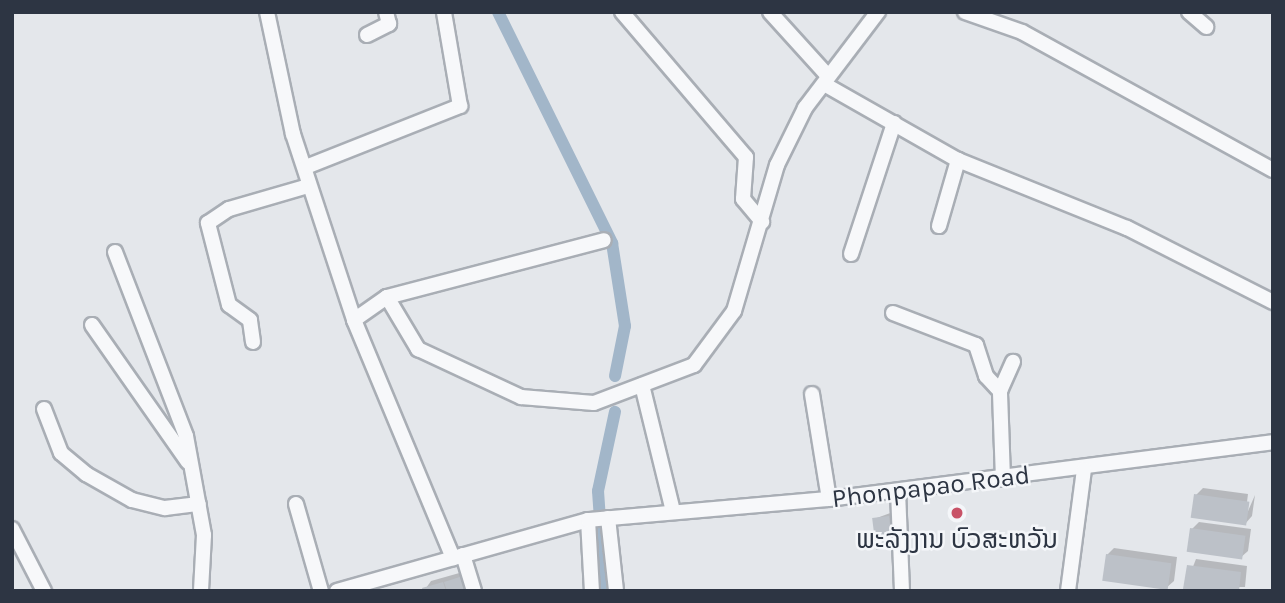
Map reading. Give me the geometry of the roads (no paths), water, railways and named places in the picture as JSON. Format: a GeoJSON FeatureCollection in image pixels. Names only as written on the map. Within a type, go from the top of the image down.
{"type":"FeatureCollection","features":[{"type":"Feature","properties":{"kind":"street"},"geometry":{"type":"LineString","coordinates":[[267,12],[306,167],[308,186],[354,320],[474,591]]}},
{"type":"Feature","properties":{"kind":"street"},"geometry":{"type":"LineString","coordinates":[[367,35],[389,24],[386,12]]}},
{"type":"Feature","properties":{"kind":"street"},"geometry":{"type":"LineString","coordinates":[[306,167],[460,106],[444,12]]}},
{"type":"Feature","properties":{"kind":"street"},"geometry":{"type":"LineString","coordinates":[[622,12],[746,157],[743,199],[762,222]]}},
{"type":"Feature","properties":{"kind":"street"},"geometry":{"type":"LineString","coordinates":[[770,12],[826,80],[958,160],[1127,228],[1273,302]]}},
{"type":"Feature","properties":{"kind":"street"},"geometry":{"type":"LineString","coordinates":[[387,297],[418,349],[521,397],[594,403],[694,365],[734,311],[777,165],[826,80],[878,12]]}},
{"type":"Feature","properties":{"kind":"street"},"geometry":{"type":"LineString","coordinates":[[965,12],[1022,32],[1273,170]]}},
{"type":"Feature","properties":{"kind":"street"},"geometry":{"type":"LineString","coordinates":[[1189,12],[1206,27]]}},
{"type":"Feature","properties":{"kind":"street"},"geometry":{"type":"LineString","coordinates":[[851,254],[894,123]]}},
{"type":"Feature","properties":{"kind":"street"},"geometry":{"type":"LineString","coordinates":[[939,226],[958,160]]}},
{"type":"Feature","properties":{"kind":"street"},"geometry":{"type":"LineString","coordinates":[[253,342],[250,320],[229,305],[208,223],[229,209],[308,186]]}},
{"type":"Feature","properties":{"kind":"street"},"geometry":{"type":"LineString","coordinates":[[354,320],[387,297],[604,240]]}},
{"type":"Feature","properties":{"kind":"street"},"geometry":{"type":"LineString","coordinates":[[115,252],[177,406],[199,504],[201,591]]}},
{"type":"Feature","properties":{"kind":"street"},"geometry":{"type":"LineString","coordinates":[[893,313],[976,345],[986,376],[1000,391]]}},
{"type":"Feature","properties":{"kind":"street"},"geometry":{"type":"LineString","coordinates":[[92,325],[188,462]]}},
{"type":"Feature","properties":{"kind":"street"},"geometry":{"type":"LineString","coordinates":[[1003,479],[1000,391],[1013,362]]}},
{"type":"Feature","properties":{"kind":"street"},"geometry":{"type":"LineString","coordinates":[[642,385],[673,511]]}},
{"type":"Feature","properties":{"kind":"street"},"geometry":{"type":"LineString","coordinates":[[812,394],[829,499]]}},
{"type":"Feature","properties":{"kind":"street"},"geometry":{"type":"LineString","coordinates":[[44,409],[61,453],[86,474],[132,500],[165,508],[199,504]]}},
{"type":"Feature","properties":{"kind":"street","name":"Phonpapao Road"},"geometry":{"type":"LineString","coordinates":[[337,591],[588,520],[829,499],[1084,469],[1273,442]]}},
{"type":"Feature","properties":{"kind":"street"},"geometry":{"type":"LineString","coordinates":[[1068,591],[1084,469]]}},
{"type":"Feature","properties":{"kind":"street"},"geometry":{"type":"LineString","coordinates":[[898,491],[902,591]]}},
{"type":"Feature","properties":{"kind":"street"},"geometry":{"type":"LineString","coordinates":[[296,504],[320,591]]}},
{"type":"Feature","properties":{"kind":"street"},"geometry":{"type":"LineString","coordinates":[[606,518],[616,591]]}},
{"type":"Feature","properties":{"kind":"street"},"geometry":{"type":"LineString","coordinates":[[588,520],[592,591]]}},
{"type":"Feature","properties":{"kind":"street"},"geometry":{"type":"LineString","coordinates":[[12,530],[44,591]]}},
{"type":"Feature","properties":{"kind":"waterway"},"geometry":{"type":"LineString","coordinates":[[498,12],[612,243],[625,326],[615,376]]}},
{"type":"Feature","properties":{"kind":"waterway"},"geometry":{"type":"LineString","coordinates":[[605,591],[598,491],[615,412]]}},
{"type":"Feature","properties":{"kind":"place","name":"ພະລັງງານ ບົວສະຫວັນ"},"geometry":{"type":"Point","coordinates":[957,513]}}]}
